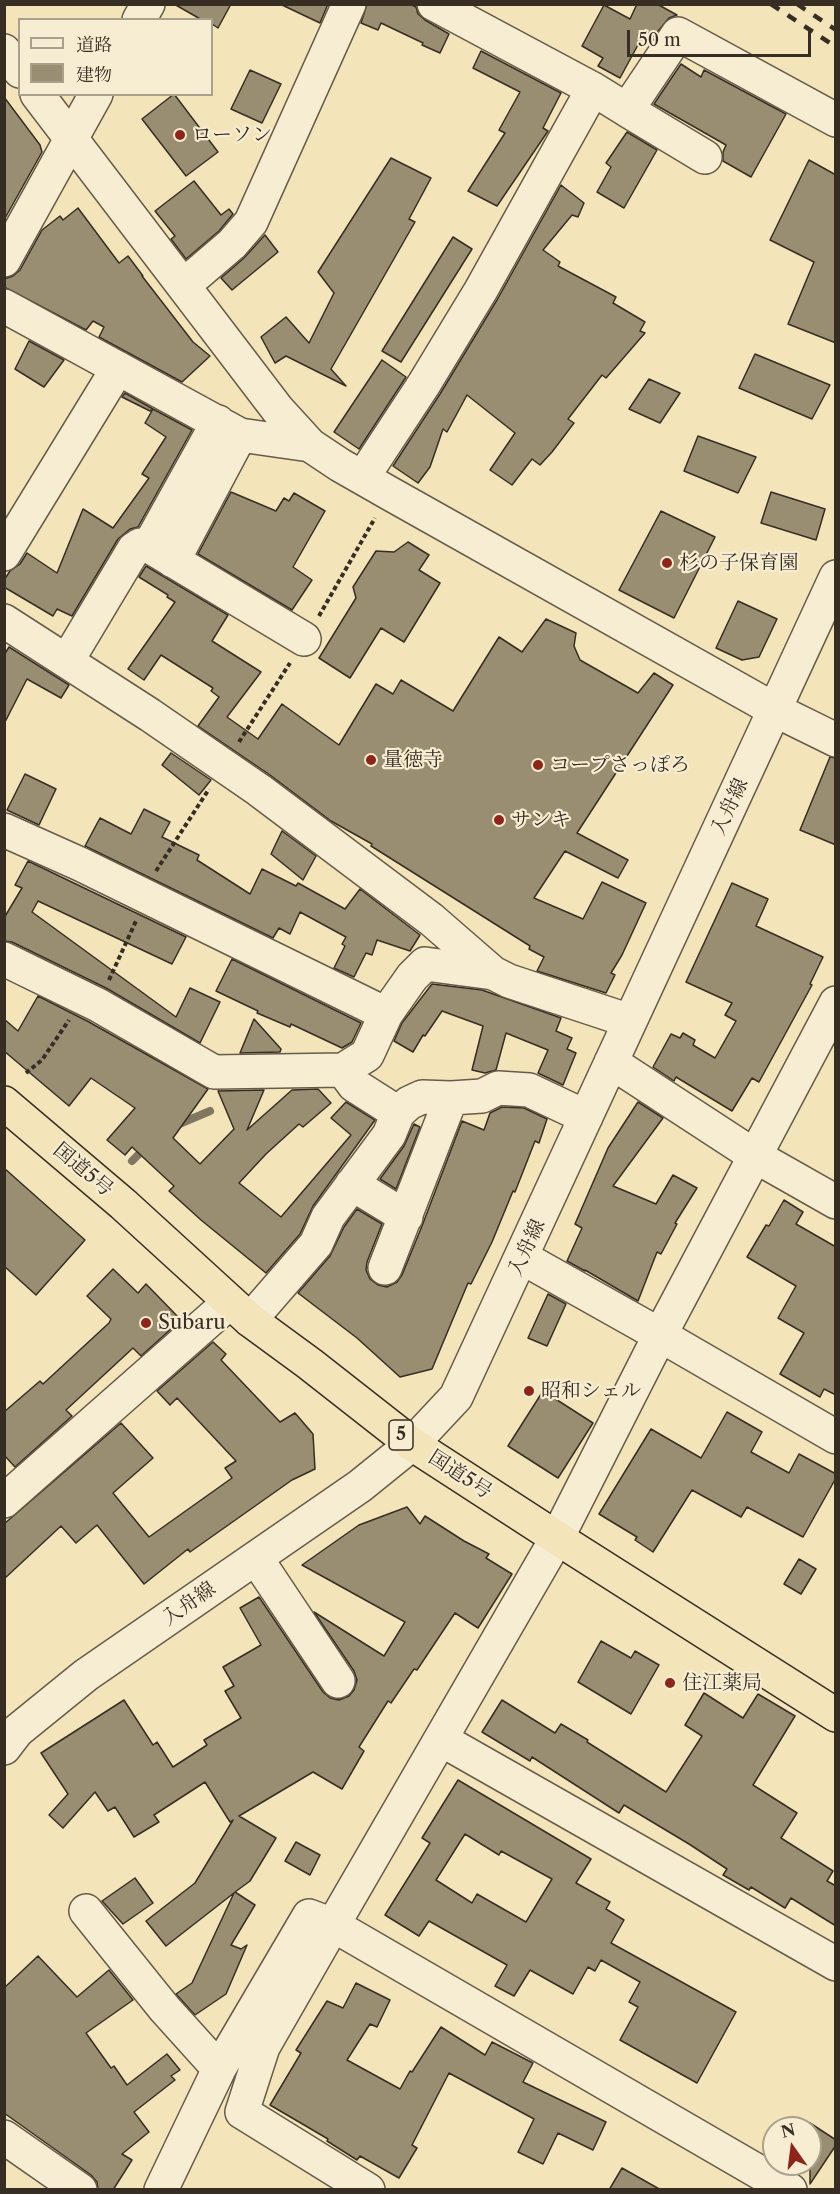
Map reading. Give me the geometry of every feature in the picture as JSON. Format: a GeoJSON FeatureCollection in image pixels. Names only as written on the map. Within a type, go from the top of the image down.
{"type":"FeatureCollection","features":[{"type":"Feature","properties":{"kind":"highway","name":"国道5号"},"geometry":{"type":"LineString","coordinates":[[4,1103],[123,1204],[240,1311],[412,1444],[836,1715]]}},
{"type":"Feature","properties":{"kind":"street"},"geometry":{"type":"LineString","coordinates":[[140,18],[147,4]]}},
{"type":"Feature","properties":{"kind":"street"},"geometry":{"type":"LineString","coordinates":[[184,285],[232,244],[251,222],[349,4]]}},
{"type":"Feature","properties":{"kind":"street"},"geometry":{"type":"LineString","coordinates":[[434,4],[593,89],[705,157]]}},
{"type":"Feature","properties":{"kind":"street"},"geometry":{"type":"LineString","coordinates":[[627,110],[678,34],[836,120]]}},
{"type":"Feature","properties":{"kind":"street"},"geometry":{"type":"LineString","coordinates":[[4,51],[18,68]]}},
{"type":"Feature","properties":{"kind":"street"},"geometry":{"type":"LineString","coordinates":[[376,485],[424,384],[481,290],[593,89]]}},
{"type":"Feature","properties":{"kind":"street"},"geometry":{"type":"LineString","coordinates":[[38,96],[278,410],[310,445],[340,465],[776,710],[836,740]]}},
{"type":"Feature","properties":{"kind":"street"},"geometry":{"type":"LineString","coordinates":[[4,260],[95,96]]}},
{"type":"Feature","properties":{"kind":"street"},"geometry":{"type":"LineString","coordinates":[[4,306],[229,429],[310,445]]}},
{"type":"Feature","properties":{"kind":"street"},"geometry":{"type":"LineString","coordinates":[[8,542],[118,368]]}},
{"type":"Feature","properties":{"kind":"street"},"geometry":{"type":"LineString","coordinates":[[161,554],[229,429]]}},
{"type":"Feature","properties":{"kind":"street"},"geometry":{"type":"LineString","coordinates":[[67,661],[134,549],[140,546],[161,554],[304,639]]}},
{"type":"Feature","properties":{"kind":"street","name":"入舟線"},"geometry":{"type":"LineString","coordinates":[[4,1748],[17,1731],[86,1675],[360,1486],[412,1444],[456,1397],[523,1258],[836,576]]}},
{"type":"Feature","properties":{"kind":"street"},"geometry":{"type":"LineString","coordinates":[[4,621],[224,766],[432,920],[493,973],[509,981],[630,1021]]}},
{"type":"Feature","properties":{"kind":"street"},"geometry":{"type":"LineString","coordinates":[[4,830],[386,1014]]}},
{"type":"Feature","properties":{"kind":"street"},"geometry":{"type":"LineString","coordinates":[[4,959],[90,1002],[214,1072],[343,1070],[367,1055],[386,1014],[412,977],[425,964],[493,973]]}},
{"type":"Feature","properties":{"kind":"street"},"geometry":{"type":"LineString","coordinates":[[368,2190],[242,2112],[263,2047],[557,1538],[660,1335],[836,1003]]}},
{"type":"Feature","properties":{"kind":"street"},"geometry":{"type":"LineString","coordinates":[[611,1062],[755,1156],[836,1202]]}},
{"type":"Feature","properties":{"kind":"street"},"geometry":{"type":"LineString","coordinates":[[343,1070],[354,1085],[398,1113]]}},
{"type":"Feature","properties":{"kind":"street"},"geometry":{"type":"LineString","coordinates":[[9,1487],[240,1311],[316,1244],[328,1217],[389,1135],[398,1113],[409,1103],[422,1097],[482,1096],[498,1088],[529,1090],[586,1117]]}},
{"type":"Feature","properties":{"kind":"street"},"geometry":{"type":"LineString","coordinates":[[385,1268],[451,1098]]}},
{"type":"Feature","properties":{"kind":"street"},"geometry":{"type":"LineString","coordinates":[[352,1184],[406,1217]]}},
{"type":"Feature","properties":{"kind":"street"},"geometry":{"type":"LineString","coordinates":[[523,1258],[836,1437]]}},
{"type":"Feature","properties":{"kind":"street"},"geometry":{"type":"LineString","coordinates":[[256,1558],[338,1681]]}},
{"type":"Feature","properties":{"kind":"street"},"geometry":{"type":"LineString","coordinates":[[442,1740],[836,1964]]}},
{"type":"Feature","properties":{"kind":"street"},"geometry":{"type":"LineString","coordinates":[[86,1911],[164,2008],[219,2069]]}},
{"type":"Feature","properties":{"kind":"street"},"geometry":{"type":"LineString","coordinates":[[161,2190],[219,2069],[309,1916],[333,1925],[790,2190]]}},
{"type":"Feature","properties":{"kind":"street"},"geometry":{"type":"LineString","coordinates":[[4,2136],[80,2190]]}},
{"type":"Feature","properties":{"kind":"path"},"geometry":{"type":"LineString","coordinates":[[26,1073],[42,1060],[90,1002],[144,896],[336,589],[376,485]]}},
{"type":"Feature","properties":{"kind":"building"},"geometry":{"type":"Polygon","coordinates":[[[174,4],[231,4],[218,28],[213,25],[213,18],[198,18],[174,4]]]}},
{"type":"Feature","properties":{"kind":"building"},"geometry":{"type":"Polygon","coordinates":[[[280,4],[328,4],[320,23],[280,4]]]}},
{"type":"Feature","properties":{"kind":"building"},"geometry":{"type":"Polygon","coordinates":[[[367,4],[410,4],[416,7],[418,14],[425,20],[449,34],[440,53],[381,23],[378,30],[361,23],[367,4]]]}},
{"type":"Feature","properties":{"kind":"building"},"geometry":{"type":"Polygon","coordinates":[[[637,4],[657,4],[677,15],[669,18],[654,36],[645,32],[620,78],[598,66],[603,58],[582,46],[604,5],[630,19],[637,4]]]}},
{"type":"Feature","properties":{"kind":"building"},"geometry":{"type":"Polygon","coordinates":[[[481,51],[561,93],[543,128],[548,131],[497,206],[468,191],[505,133],[499,130],[520,92],[473,68],[481,51]]]}},
{"type":"Feature","properties":{"kind":"building"},"geometry":{"type":"Polygon","coordinates":[[[681,64],[701,77],[704,70],[786,114],[751,177],[723,161],[726,145],[654,104],[681,64]]]}},
{"type":"Feature","properties":{"kind":"building"},"geometry":{"type":"Polygon","coordinates":[[[250,70],[281,84],[262,123],[231,109],[250,70]]]}},
{"type":"Feature","properties":{"kind":"building","name":"ローソン"},"geometry":{"type":"Polygon","coordinates":[[[171,96],[176,96],[218,152],[186,176],[142,119],[171,96]]]}},
{"type":"Feature","properties":{"kind":"building"},"geometry":{"type":"Polygon","coordinates":[[[4,97],[40,145],[42,152],[4,220],[4,97]]]}},
{"type":"Feature","properties":{"kind":"building"},"geometry":{"type":"Polygon","coordinates":[[[627,132],[657,150],[624,208],[597,192],[611,167],[606,163],[627,132]]]}},
{"type":"Feature","properties":{"kind":"building"},"geometry":{"type":"Polygon","coordinates":[[[391,158],[431,178],[409,219],[415,222],[331,369],[346,386],[286,356],[275,363],[261,337],[286,317],[309,343],[334,293],[318,272],[391,158]]]}},
{"type":"Feature","properties":{"kind":"building"},"geometry":{"type":"Polygon","coordinates":[[[809,160],[836,175],[836,343],[788,324],[814,262],[770,240],[809,160]]]}},
{"type":"Feature","properties":{"kind":"building"},"geometry":{"type":"Polygon","coordinates":[[[194,181],[221,215],[229,209],[233,214],[219,231],[186,259],[171,239],[175,236],[155,211],[194,181]]]}},
{"type":"Feature","properties":{"kind":"building"},"geometry":{"type":"Polygon","coordinates":[[[561,185],[584,203],[578,217],[572,215],[543,250],[560,262],[558,266],[616,297],[613,303],[645,322],[640,331],[645,333],[606,378],[602,375],[568,419],[574,423],[552,452],[540,465],[532,459],[512,485],[490,470],[515,433],[467,395],[447,432],[443,429],[430,467],[418,483],[393,466],[497,300],[561,185]]]}},
{"type":"Feature","properties":{"kind":"building"},"geometry":{"type":"Polygon","coordinates":[[[78,208],[119,263],[128,256],[193,342],[210,356],[182,382],[99,337],[104,327],[93,321],[86,330],[4,287],[4,279],[20,270],[42,230],[60,216],[63,220],[78,208]]]}},
{"type":"Feature","properties":{"kind":"building"},"geometry":{"type":"Polygon","coordinates":[[[265,235],[278,252],[232,290],[221,278],[265,235]]]}},
{"type":"Feature","properties":{"kind":"building"},"geometry":{"type":"Polygon","coordinates":[[[453,237],[472,249],[401,362],[382,351],[453,237]]]}},
{"type":"Feature","properties":{"kind":"building"},"geometry":{"type":"Polygon","coordinates":[[[29,341],[64,360],[44,387],[15,369],[29,341]]]}},
{"type":"Feature","properties":{"kind":"building"},"geometry":{"type":"Polygon","coordinates":[[[755,354],[830,385],[812,419],[739,388],[755,354]]]}},
{"type":"Feature","properties":{"kind":"building"},"geometry":{"type":"Polygon","coordinates":[[[382,360],[406,377],[359,449],[334,432],[382,360]]]}},
{"type":"Feature","properties":{"kind":"building"},"geometry":{"type":"Polygon","coordinates":[[[649,379],[680,393],[660,423],[629,409],[649,379]]]}},
{"type":"Feature","properties":{"kind":"building"},"geometry":{"type":"Polygon","coordinates":[[[125,393],[153,409],[150,411],[122,397],[125,393]]]}},
{"type":"Feature","properties":{"kind":"building"},"geometry":{"type":"Polygon","coordinates":[[[153,409],[192,430],[138,527],[130,529],[118,539],[72,616],[57,609],[53,616],[4,587],[4,580],[10,571],[20,564],[27,553],[57,573],[83,509],[113,528],[149,478],[142,474],[166,437],[145,423],[153,409]]]}},
{"type":"Feature","properties":{"kind":"building"},"geometry":{"type":"Polygon","coordinates":[[[698,436],[756,457],[738,493],[684,471],[698,436]]]}},
{"type":"Feature","properties":{"kind":"building"},"geometry":{"type":"Polygon","coordinates":[[[231,492],[276,511],[284,498],[289,501],[294,493],[325,511],[293,567],[312,580],[292,610],[198,554],[231,492]]]}},
{"type":"Feature","properties":{"kind":"building"},"geometry":{"type":"Polygon","coordinates":[[[771,492],[825,509],[816,540],[761,523],[771,492]]]}},
{"type":"Feature","properties":{"kind":"building","name":"杉の子保育園"},"geometry":{"type":"Polygon","coordinates":[[[661,511],[715,537],[674,618],[619,590],[661,511]]]}},
{"type":"Feature","properties":{"kind":"building"},"geometry":{"type":"Polygon","coordinates":[[[408,542],[429,555],[419,570],[440,583],[404,642],[381,628],[350,678],[319,658],[356,598],[353,587],[376,551],[394,552],[408,542]]]}},
{"type":"Feature","properties":{"kind":"building"},"geometry":{"type":"Polygon","coordinates":[[[146,566],[228,615],[212,641],[261,672],[227,717],[258,739],[282,704],[339,745],[376,684],[393,694],[401,680],[453,711],[499,637],[522,652],[546,619],[576,633],[574,646],[580,660],[638,693],[654,673],[673,685],[577,833],[628,860],[618,878],[565,851],[534,898],[583,919],[602,882],[646,903],[611,973],[615,975],[606,993],[537,971],[544,957],[529,949],[530,946],[371,846],[372,844],[331,821],[270,775],[198,726],[219,697],[211,691],[213,688],[161,655],[144,680],[128,669],[175,602],[139,577],[146,566]]]}},
{"type":"Feature","properties":{"kind":"building"},"geometry":{"type":"Polygon","coordinates":[[[738,601],[777,619],[759,657],[742,660],[716,648],[738,601]]]}},
{"type":"Feature","properties":{"kind":"building"},"geometry":{"type":"Polygon","coordinates":[[[9,647],[69,685],[61,698],[27,679],[4,724],[4,655],[9,647]]]}},
{"type":"Feature","properties":{"kind":"building"},"geometry":{"type":"Polygon","coordinates":[[[171,753],[211,780],[199,795],[162,765],[171,753]]]}},
{"type":"Feature","properties":{"kind":"building"},"geometry":{"type":"Polygon","coordinates":[[[830,757],[836,758],[836,845],[800,830],[830,757]]]}},
{"type":"Feature","properties":{"kind":"building"},"geometry":{"type":"Polygon","coordinates":[[[25,774],[56,789],[39,825],[7,810],[25,774]]]}},
{"type":"Feature","properties":{"kind":"building"},"geometry":{"type":"Polygon","coordinates":[[[144,809],[170,822],[162,837],[199,855],[197,860],[250,894],[262,869],[296,886],[298,883],[345,909],[360,889],[420,935],[410,951],[377,940],[372,955],[366,953],[354,977],[334,968],[345,946],[342,944],[346,937],[300,912],[290,934],[279,928],[273,938],[85,846],[100,818],[131,834],[144,809]]]}},
{"type":"Feature","properties":{"kind":"building"},"geometry":{"type":"Polygon","coordinates":[[[282,831],[316,856],[303,880],[271,854],[282,831]]]}},
{"type":"Feature","properties":{"kind":"building"},"geometry":{"type":"Polygon","coordinates":[[[28,861],[186,937],[172,964],[38,901],[32,912],[176,1017],[190,988],[220,1002],[200,1043],[106,988],[12,942],[4,941],[4,918],[22,888],[15,885],[28,861]]]}},
{"type":"Feature","properties":{"kind":"building"},"geometry":{"type":"Polygon","coordinates":[[[732,883],[768,899],[756,926],[823,957],[810,984],[812,985],[759,1082],[752,1078],[732,1111],[676,1077],[674,1081],[653,1067],[671,1034],[680,1038],[683,1033],[695,1040],[693,1045],[715,1058],[736,1021],[725,1015],[732,1003],[686,982],[732,883]]]}},
{"type":"Feature","properties":{"kind":"building"},"geometry":{"type":"Polygon","coordinates":[[[232,959],[361,1023],[352,1042],[342,1048],[291,1024],[290,1027],[257,1013],[258,1011],[216,991],[232,959]]]}},
{"type":"Feature","properties":{"kind":"building"},"geometry":{"type":"Polygon","coordinates":[[[432,984],[482,990],[561,1018],[556,1031],[572,1038],[567,1049],[576,1053],[563,1085],[538,1073],[548,1050],[506,1033],[496,1070],[485,1073],[472,1070],[483,1026],[442,1011],[413,1052],[394,1041],[402,1023],[432,984]]]}},
{"type":"Feature","properties":{"kind":"building"},"geometry":{"type":"Polygon","coordinates":[[[38,996],[208,1089],[173,1138],[200,1164],[234,1129],[218,1091],[264,1090],[247,1130],[292,1090],[318,1089],[331,1103],[303,1127],[299,1124],[239,1183],[281,1217],[351,1135],[331,1118],[346,1102],[375,1120],[313,1206],[300,1234],[266,1273],[169,1191],[174,1186],[132,1147],[125,1155],[107,1140],[135,1108],[91,1078],[69,1106],[4,1051],[4,1019],[18,1031],[38,996]]]}},
{"type":"Feature","properties":{"kind":"building"},"geometry":{"type":"Polygon","coordinates":[[[254,1019],[281,1049],[280,1052],[240,1053],[254,1019]]]}},
{"type":"Feature","properties":{"kind":"building"},"geometry":{"type":"Polygon","coordinates":[[[638,1102],[663,1118],[613,1186],[656,1204],[673,1175],[697,1188],[675,1223],[677,1224],[661,1254],[657,1252],[638,1301],[567,1261],[582,1228],[575,1224],[608,1148],[638,1102]]]}},
{"type":"Feature","properties":{"kind":"building"},"geometry":{"type":"Polygon","coordinates":[[[502,1107],[524,1108],[547,1119],[539,1143],[535,1141],[515,1192],[513,1191],[492,1242],[471,1284],[468,1283],[432,1369],[400,1377],[357,1338],[298,1293],[330,1256],[344,1227],[357,1209],[382,1224],[367,1262],[366,1270],[370,1279],[378,1285],[387,1287],[397,1282],[422,1226],[462,1121],[484,1130],[490,1113],[502,1107]]]}},
{"type":"Feature","properties":{"kind":"building"},"geometry":{"type":"Polygon","coordinates":[[[414,1124],[420,1127],[396,1189],[380,1179],[404,1146],[414,1124]]]}},
{"type":"Feature","properties":{"kind":"building"},"geometry":{"type":"Polygon","coordinates":[[[4,1168],[85,1240],[36,1295],[4,1266],[4,1168]]]}},
{"type":"Feature","properties":{"kind":"building"},"geometry":{"type":"Polygon","coordinates":[[[784,1200],[803,1212],[796,1224],[836,1247],[836,1395],[824,1389],[820,1397],[780,1374],[804,1333],[778,1318],[796,1286],[747,1257],[784,1200]]]}},
{"type":"Feature","properties":{"kind":"building"},"geometry":{"type":"Polygon","coordinates":[[[113,1269],[138,1293],[146,1284],[181,1320],[141,1356],[133,1348],[66,1410],[72,1416],[15,1467],[4,1455],[4,1412],[40,1381],[43,1384],[109,1323],[111,1319],[87,1296],[113,1269]]]}},
{"type":"Feature","properties":{"kind":"building"},"geometry":{"type":"Polygon","coordinates":[[[548,1294],[566,1304],[547,1346],[528,1338],[548,1294]]]}},
{"type":"Feature","properties":{"kind":"building"},"geometry":{"type":"Polygon","coordinates":[[[213,1342],[226,1354],[221,1360],[280,1422],[295,1413],[313,1434],[315,1469],[292,1480],[190,1552],[188,1549],[144,1584],[97,1525],[76,1543],[61,1526],[4,1579],[4,1524],[121,1423],[153,1458],[113,1493],[149,1537],[232,1478],[225,1468],[236,1461],[177,1398],[170,1405],[157,1391],[213,1342]]]}},
{"type":"Feature","properties":{"kind":"building"},"geometry":{"type":"Polygon","coordinates":[[[543,1391],[593,1423],[558,1478],[508,1446],[543,1391]]]}},
{"type":"Feature","properties":{"kind":"building"},"geometry":{"type":"Polygon","coordinates":[[[727,1412],[762,1432],[751,1452],[789,1473],[799,1454],[836,1474],[836,1478],[803,1537],[747,1507],[741,1517],[692,1490],[653,1552],[635,1540],[637,1537],[599,1514],[651,1429],[701,1458],[727,1412]]]}},
{"type":"Feature","properties":{"kind":"building"},"geometry":{"type":"Polygon","coordinates":[[[407,1507],[420,1524],[425,1516],[489,1554],[486,1558],[512,1574],[478,1628],[455,1613],[417,1670],[414,1669],[391,1703],[388,1701],[359,1747],[364,1751],[342,1789],[313,1772],[239,1816],[276,1838],[250,1881],[235,1892],[255,1905],[231,1945],[241,1949],[247,1945],[226,1994],[195,2015],[176,1994],[192,1983],[234,1893],[166,1946],[146,1921],[195,1883],[233,1820],[230,1822],[205,1782],[154,1815],[159,1822],[134,1837],[115,1807],[108,1811],[95,1792],[63,1828],[49,1815],[68,1794],[41,1753],[124,1700],[153,1745],[157,1742],[173,1767],[207,1745],[204,1740],[241,1718],[225,1691],[234,1686],[223,1667],[261,1645],[240,1608],[259,1597],[323,1692],[330,1698],[339,1700],[349,1696],[357,1680],[354,1671],[314,1612],[384,1656],[405,1622],[302,1565],[359,1525],[407,1507]]]}},
{"type":"Feature","properties":{"kind":"building"},"geometry":{"type":"Polygon","coordinates":[[[799,1559],[816,1569],[801,1594],[784,1584],[799,1559]]]}},
{"type":"Feature","properties":{"kind":"building"},"geometry":{"type":"Polygon","coordinates":[[[601,1641],[631,1658],[635,1651],[659,1665],[631,1714],[578,1682],[601,1641]]]}},
{"type":"Feature","properties":{"kind":"building"},"geometry":{"type":"Polygon","coordinates":[[[704,1693],[743,1718],[758,1694],[795,1716],[753,1785],[797,1813],[781,1838],[833,1871],[827,1881],[836,1886],[836,1926],[791,1898],[785,1908],[751,1887],[749,1890],[723,1875],[727,1869],[624,1805],[619,1813],[532,1757],[530,1761],[482,1732],[502,1700],[555,1733],[561,1724],[666,1792],[702,1736],[685,1725],[704,1693]]]}},
{"type":"Feature","properties":{"kind":"building"},"geometry":{"type":"Polygon","coordinates":[[[458,1780],[591,1859],[576,1883],[610,1902],[606,1909],[624,1920],[611,1943],[736,2012],[697,2083],[620,2040],[638,2007],[629,2002],[640,1982],[601,1960],[595,1971],[588,1967],[573,1994],[530,1970],[514,1996],[495,1986],[507,1965],[429,1921],[419,1936],[385,1915],[430,1843],[422,1838],[458,1780]],[[465,1834],[436,1880],[472,1903],[477,1894],[526,1922],[552,1879],[501,1851],[499,1855],[465,1834]]]}},
{"type":"Feature","properties":{"kind":"building"},"geometry":{"type":"Polygon","coordinates":[[[296,1842],[320,1855],[310,1875],[285,1861],[296,1842]]]}},
{"type":"Feature","properties":{"kind":"building"},"geometry":{"type":"Polygon","coordinates":[[[135,1878],[153,1903],[123,1924],[102,1901],[135,1878]]]}},
{"type":"Feature","properties":{"kind":"building"},"geometry":{"type":"Polygon","coordinates":[[[38,1956],[77,1997],[109,1970],[133,2000],[86,2033],[111,2068],[114,2066],[127,2085],[167,2054],[180,2070],[171,2076],[175,2080],[134,2112],[149,2132],[122,2154],[132,2160],[113,2190],[98,2190],[97,2182],[91,2175],[4,2113],[4,1988],[38,1956]]]}},
{"type":"Feature","properties":{"kind":"building"},"geometry":{"type":"Polygon","coordinates":[[[356,1983],[390,2000],[377,2027],[370,2024],[347,2060],[400,2089],[441,2027],[485,2055],[492,2042],[533,2063],[523,2082],[606,2122],[593,2150],[558,2133],[543,2164],[518,2152],[534,2119],[449,2073],[412,2145],[417,2148],[399,2178],[360,2156],[357,2160],[327,2141],[328,2139],[270,2105],[301,2053],[296,2050],[327,2001],[343,2008],[356,1983]]]}},
{"type":"Feature","properties":{"kind":"building"},"geometry":{"type":"Polygon","coordinates":[[[822,2131],[836,2140],[836,2145],[822,2166],[822,2131]]]}},
{"type":"Feature","properties":{"kind":"building"},"geometry":{"type":"Polygon","coordinates":[[[622,2168],[661,2190],[609,2190],[622,2168]]]}},
{"type":"Feature","properties":{"kind":"waterway"},"geometry":{"type":"LineString","coordinates":[[177,1125],[210,1111]]}},
{"type":"Feature","properties":{"kind":"waterway"},"geometry":{"type":"LineString","coordinates":[[132,1161],[146,1147]]}},
{"type":"Feature","properties":{"kind":"railway"},"geometry":{"type":"LineString","coordinates":[[771,4],[836,47]]}},
{"type":"Feature","properties":{"kind":"railway"},"geometry":{"type":"LineString","coordinates":[[797,4],[836,30]]}},
{"type":"Feature","properties":{"kind":"place","name":"ローソン"},"geometry":{"type":"Point","coordinates":[180,135]}},
{"type":"Feature","properties":{"kind":"place","name":"杉の子保育園"},"geometry":{"type":"Point","coordinates":[667,563]}},
{"type":"Feature","properties":{"kind":"place","name":"量徳寺"},"geometry":{"type":"Point","coordinates":[371,760]}},
{"type":"Feature","properties":{"kind":"place","name":"コープさっぽろ"},"geometry":{"type":"Point","coordinates":[538,765]}},
{"type":"Feature","properties":{"kind":"place","name":"サンキ"},"geometry":{"type":"Point","coordinates":[499,820]}},
{"type":"Feature","properties":{"kind":"place","name":"Subaru"},"geometry":{"type":"Point","coordinates":[146,1323]}},
{"type":"Feature","properties":{"kind":"place","name":"昭和シェル"},"geometry":{"type":"Point","coordinates":[529,1391]}},
{"type":"Feature","properties":{"kind":"place","name":"住江薬局"},"geometry":{"type":"Point","coordinates":[670,1683]}}]}
